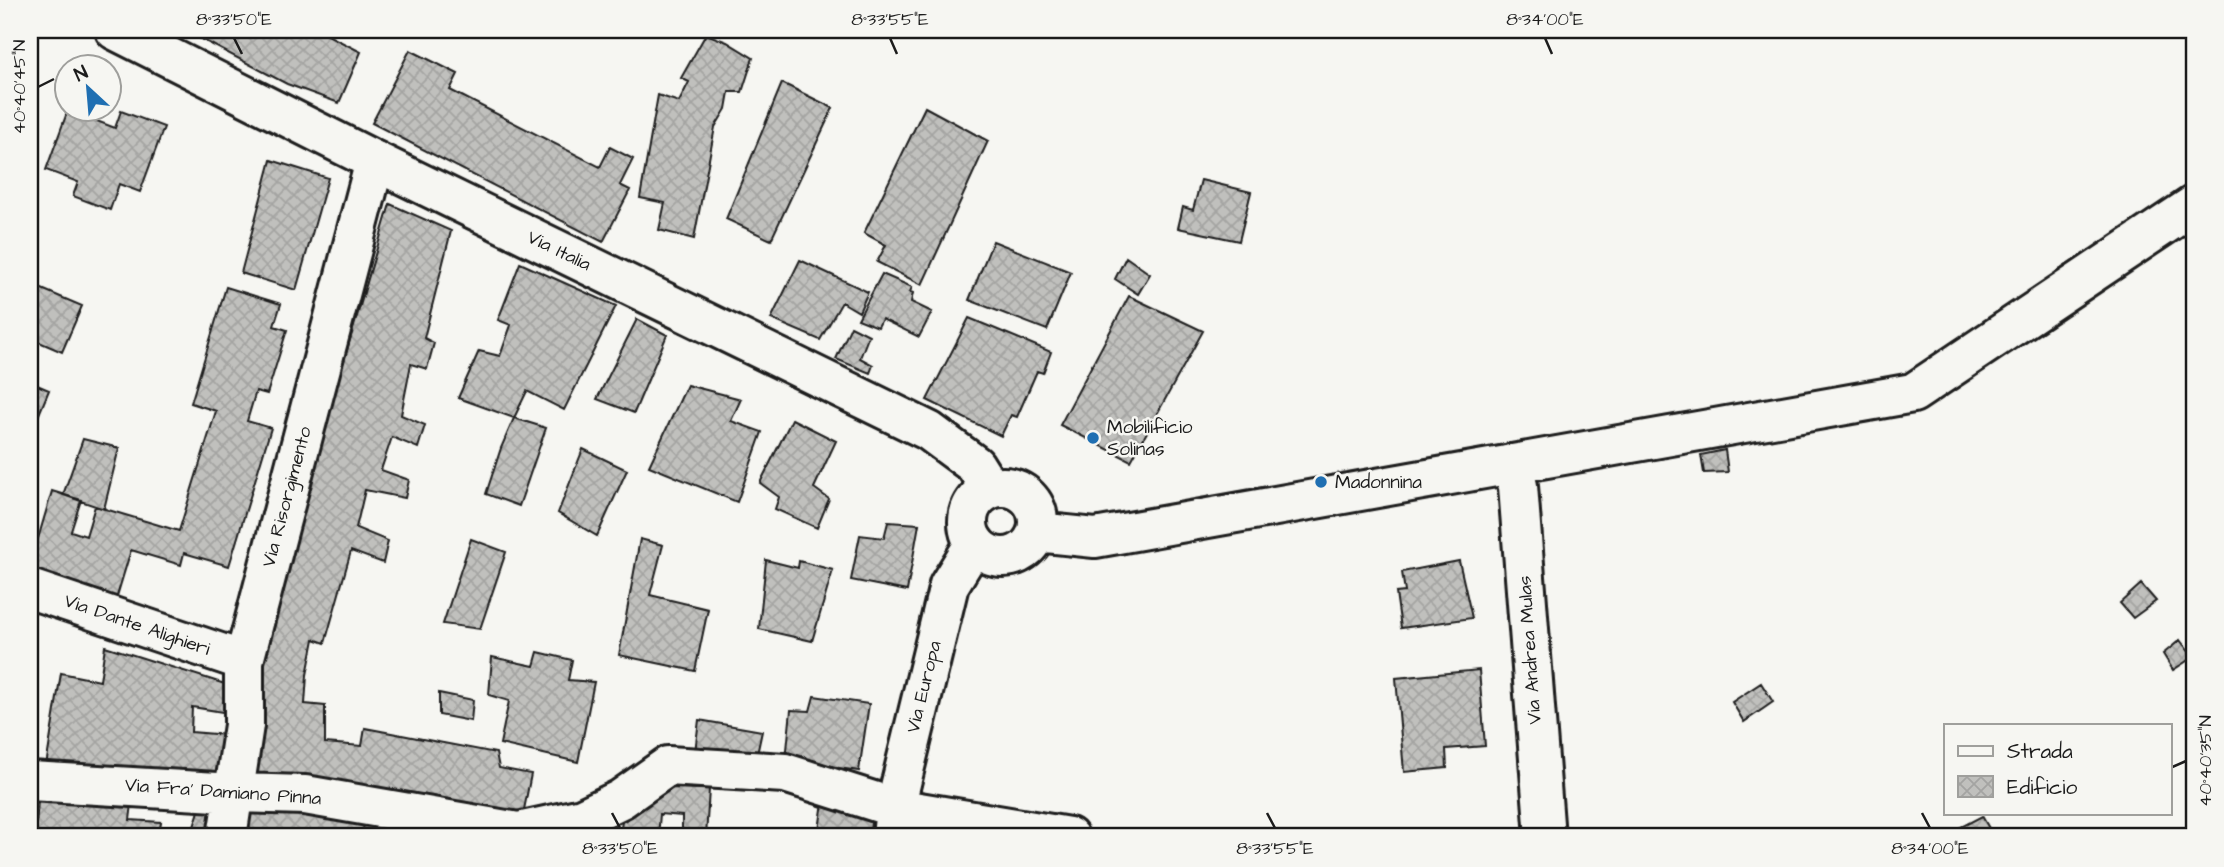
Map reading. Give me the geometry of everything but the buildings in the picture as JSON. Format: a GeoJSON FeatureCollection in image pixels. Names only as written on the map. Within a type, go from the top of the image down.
{"type":"FeatureCollection","features":[{"type":"Feature","properties":{"kind":"street","name":"Via Italia"},"geometry":{"type":"LineString","coordinates":[[115,30],[375,161],[929,431],[975,465],[990,489]]}},
{"type":"Feature","properties":{"kind":"street","name":"Via Risorgimento"},"geometry":{"type":"LineString","coordinates":[[227,837],[244,725],[244,661],[375,161]]}},
{"type":"Feature","properties":{"kind":"street"},"geometry":{"type":"LineString","coordinates":[[1037,532],[1095,538],[1913,393],[2194,205]]}},
{"type":"Feature","properties":{"kind":"street","name":"Via Andrea Mulas"},"geometry":{"type":"LineString","coordinates":[[1511,464],[1518,486],[1545,837]]}},
{"type":"Feature","properties":{"kind":"street"},"geometry":{"type":"LineString","coordinates":[[1012,487],[1031,499],[1037,509],[1037,532],[1025,550],[1015,555],[993,556],[975,544],[967,523],[969,512],[980,494],[990,489],[1012,487]]}},
{"type":"Feature","properties":{"kind":"street","name":"Via Europa"},"geometry":{"type":"LineString","coordinates":[[893,823],[949,585],[975,544]]}},
{"type":"Feature","properties":{"kind":"street","name":"Via Dante Alighieri"},"geometry":{"type":"LineString","coordinates":[[30,589],[244,661]]}},
{"type":"Feature","properties":{"kind":"street","name":"Via Fra' Damiano Pinna"},"geometry":{"type":"LineString","coordinates":[[30,781],[305,795],[518,832],[582,818],[621,799],[668,766],[785,773],[893,823],[1069,837]]}},
{"type":"Feature","properties":{"kind":"place","name":"Mobilificio Solinas"},"geometry":{"type":"Point","coordinates":[1093,438]}},
{"type":"Feature","properties":{"kind":"place","name":"Madonnina"},"geometry":{"type":"Point","coordinates":[1321,482]}}]}
